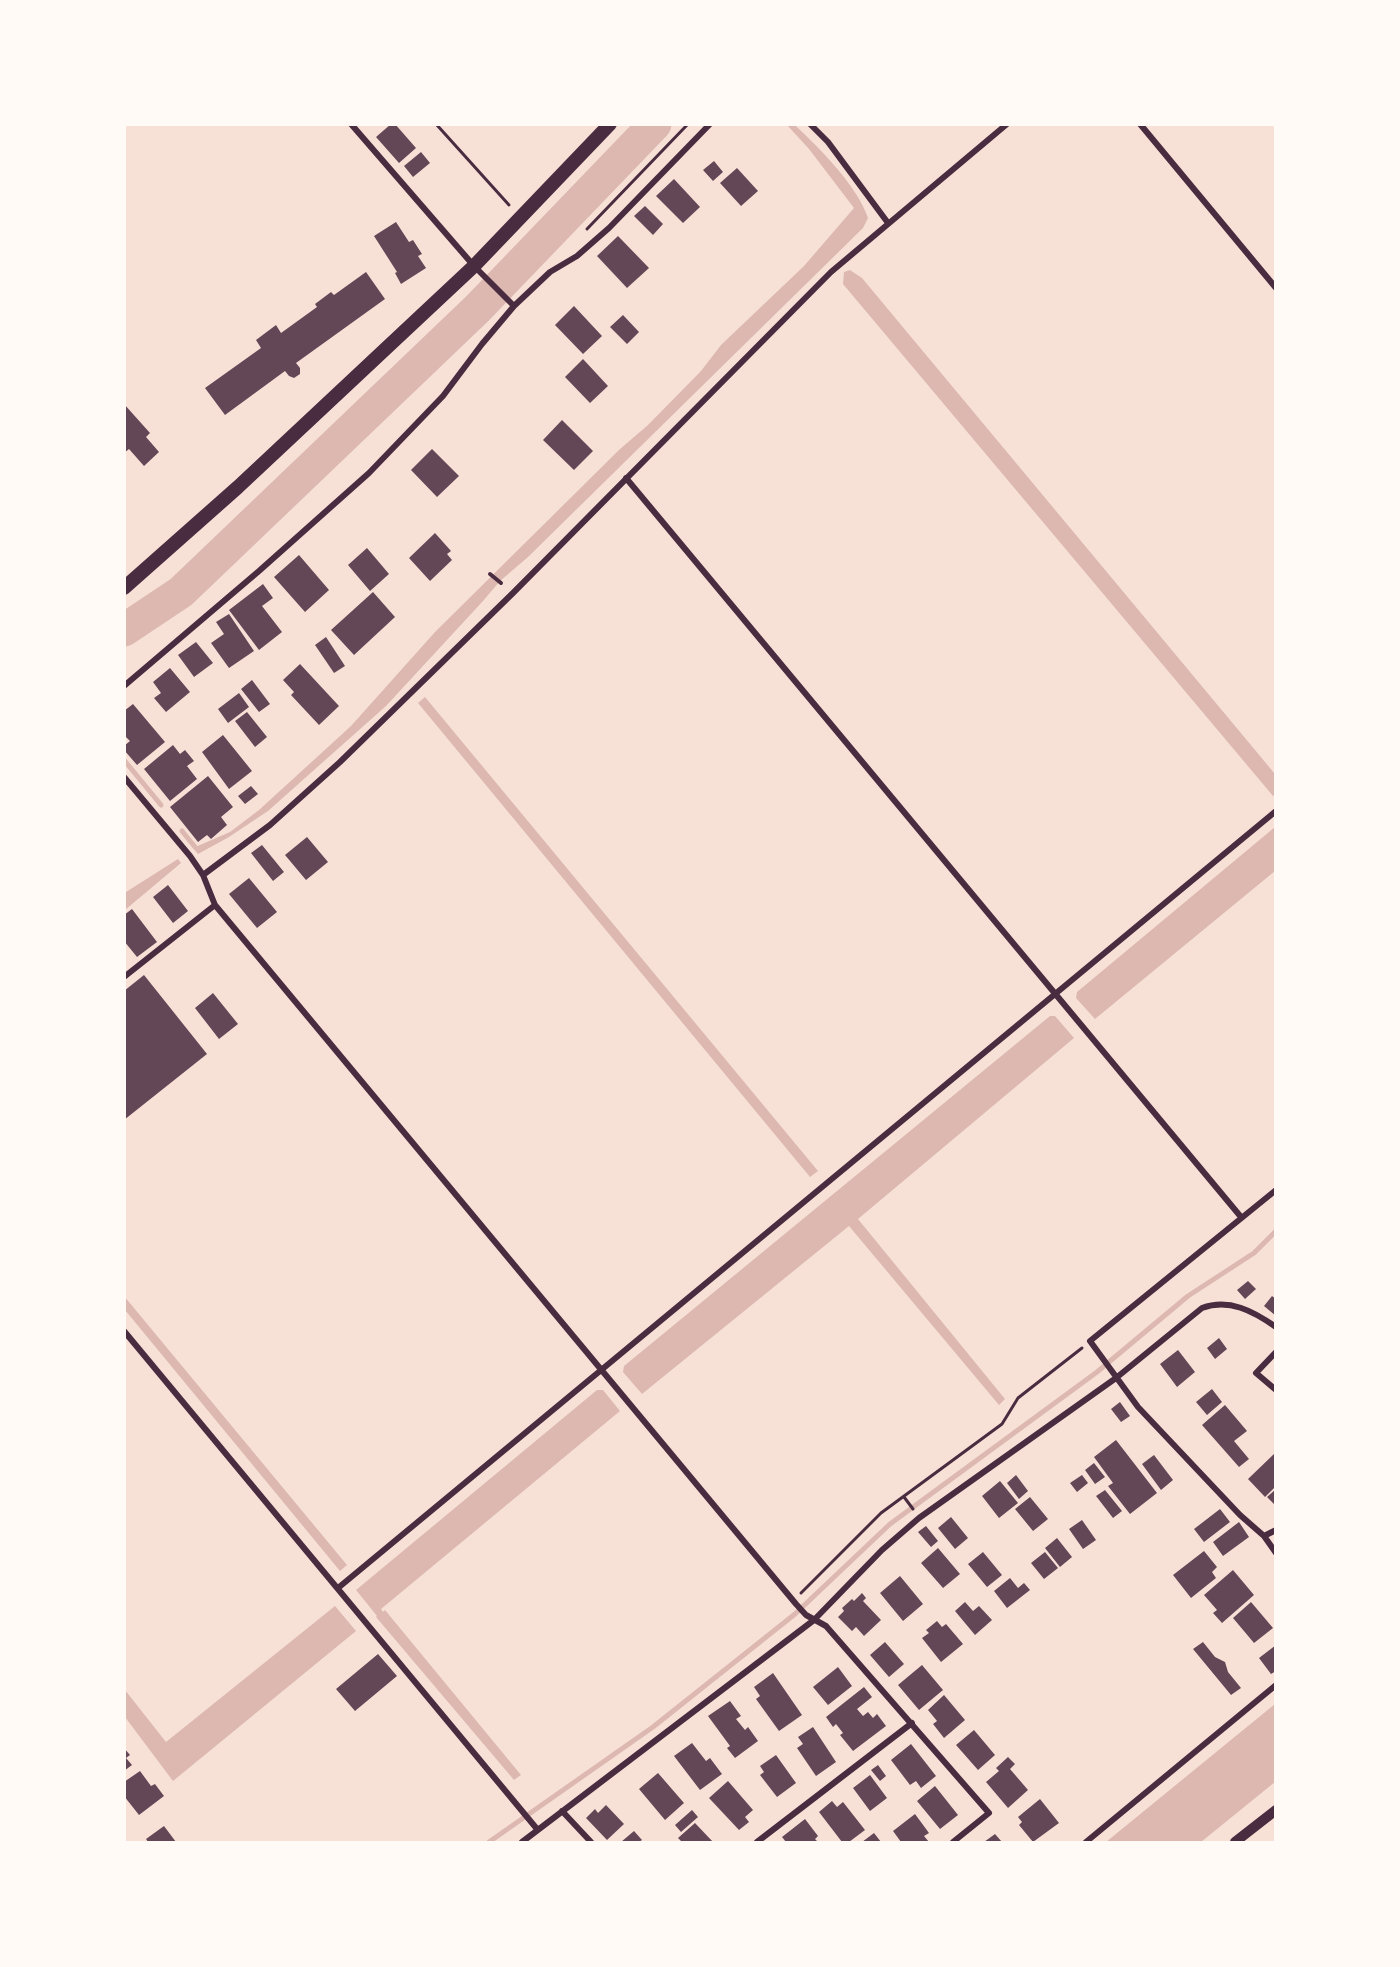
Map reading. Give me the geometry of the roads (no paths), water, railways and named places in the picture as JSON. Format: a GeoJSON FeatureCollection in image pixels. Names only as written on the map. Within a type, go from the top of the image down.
{"type":"FeatureCollection","features":[{"type":"Feature","properties":{"kind":"highway"},"geometry":{"type":"LineString","coordinates":[[124,588],[238,487],[474,266],[610,124]]}},
{"type":"Feature","properties":{"kind":"street"},"geometry":{"type":"LineString","coordinates":[[351,124],[474,266],[514,306]]}},
{"type":"Feature","properties":{"kind":"street"},"geometry":{"type":"LineString","coordinates":[[124,686],[369,473],[443,396],[514,306],[550,272],[577,256],[609,228],[710,124]]}},
{"type":"Feature","properties":{"kind":"street"},"geometry":{"type":"LineString","coordinates":[[810,124],[828,142],[888,224]]}},
{"type":"Feature","properties":{"kind":"street"},"geometry":{"type":"LineString","coordinates":[[203,875],[270,825],[340,762],[831,272],[1007,124]]}},
{"type":"Feature","properties":{"kind":"street"},"geometry":{"type":"LineString","coordinates":[[1140,124],[1275,288]]}},
{"type":"Feature","properties":{"kind":"street"},"geometry":{"type":"LineString","coordinates":[[627,478],[1241,1217]]}},
{"type":"Feature","properties":{"kind":"street"},"geometry":{"type":"LineString","coordinates":[[124,777],[190,856],[203,875],[215,905],[795,1602],[806,1615],[826,1626],[989,1813],[953,1842]]}},
{"type":"Feature","properties":{"kind":"street"},"geometry":{"type":"LineString","coordinates":[[338,1588],[1275,811]]}},
{"type":"Feature","properties":{"kind":"street"},"geometry":{"type":"LineString","coordinates":[[124,977],[215,905]]}},
{"type":"Feature","properties":{"kind":"street"},"geometry":{"type":"LineString","coordinates":[[1275,1190],[1090,1341],[1138,1407],[1240,1515],[1264,1536],[1275,1553]]}},
{"type":"Feature","properties":{"kind":"street"},"geometry":{"type":"LineString","coordinates":[[522,1842],[814,1620],[882,1550],[919,1518],[1116,1378],[1202,1308],[1215,1303],[1237,1306],[1259,1315],[1275,1327]]}},
{"type":"Feature","properties":{"kind":"street"},"geometry":{"type":"LineString","coordinates":[[124,1331],[537,1829]]}},
{"type":"Feature","properties":{"kind":"street"},"geometry":{"type":"LineString","coordinates":[[1275,1352],[1256,1373],[1275,1390]]}},
{"type":"Feature","properties":{"kind":"street"},"geometry":{"type":"LineString","coordinates":[[1264,1536],[1275,1530]]}},
{"type":"Feature","properties":{"kind":"street"},"geometry":{"type":"LineString","coordinates":[[1086,1842],[1275,1685]]}},
{"type":"Feature","properties":{"kind":"street"},"geometry":{"type":"LineString","coordinates":[[757,1842],[912,1723]]}},
{"type":"Feature","properties":{"kind":"street"},"geometry":{"type":"LineString","coordinates":[[1235,1842],[1275,1810]]}},
{"type":"Feature","properties":{"kind":"street"},"geometry":{"type":"LineString","coordinates":[[562,1812],[591,1842]]}},
{"type":"Feature","properties":{"kind":"lane"},"geometry":{"type":"LineString","coordinates":[[490,574],[501,583]]}},
{"type":"Feature","properties":{"kind":"waterway"},"geometry":{"type":"LineString","coordinates":[[124,630],[181,592],[478,308],[655,124]]}},
{"type":"Feature","properties":{"kind":"waterway"},"geometry":{"type":"LineString","coordinates":[[124,760],[161,805]]}},
{"type":"Feature","properties":{"kind":"waterway"},"geometry":{"type":"LineString","coordinates":[[182,831],[195,847]]}},
{"type":"Feature","properties":{"kind":"waterway"},"geometry":{"type":"LineString","coordinates":[[489,1842],[653,1727],[795,1614],[890,1524],[1097,1372],[1188,1296],[1254,1253],[1276,1231]]}}]}
